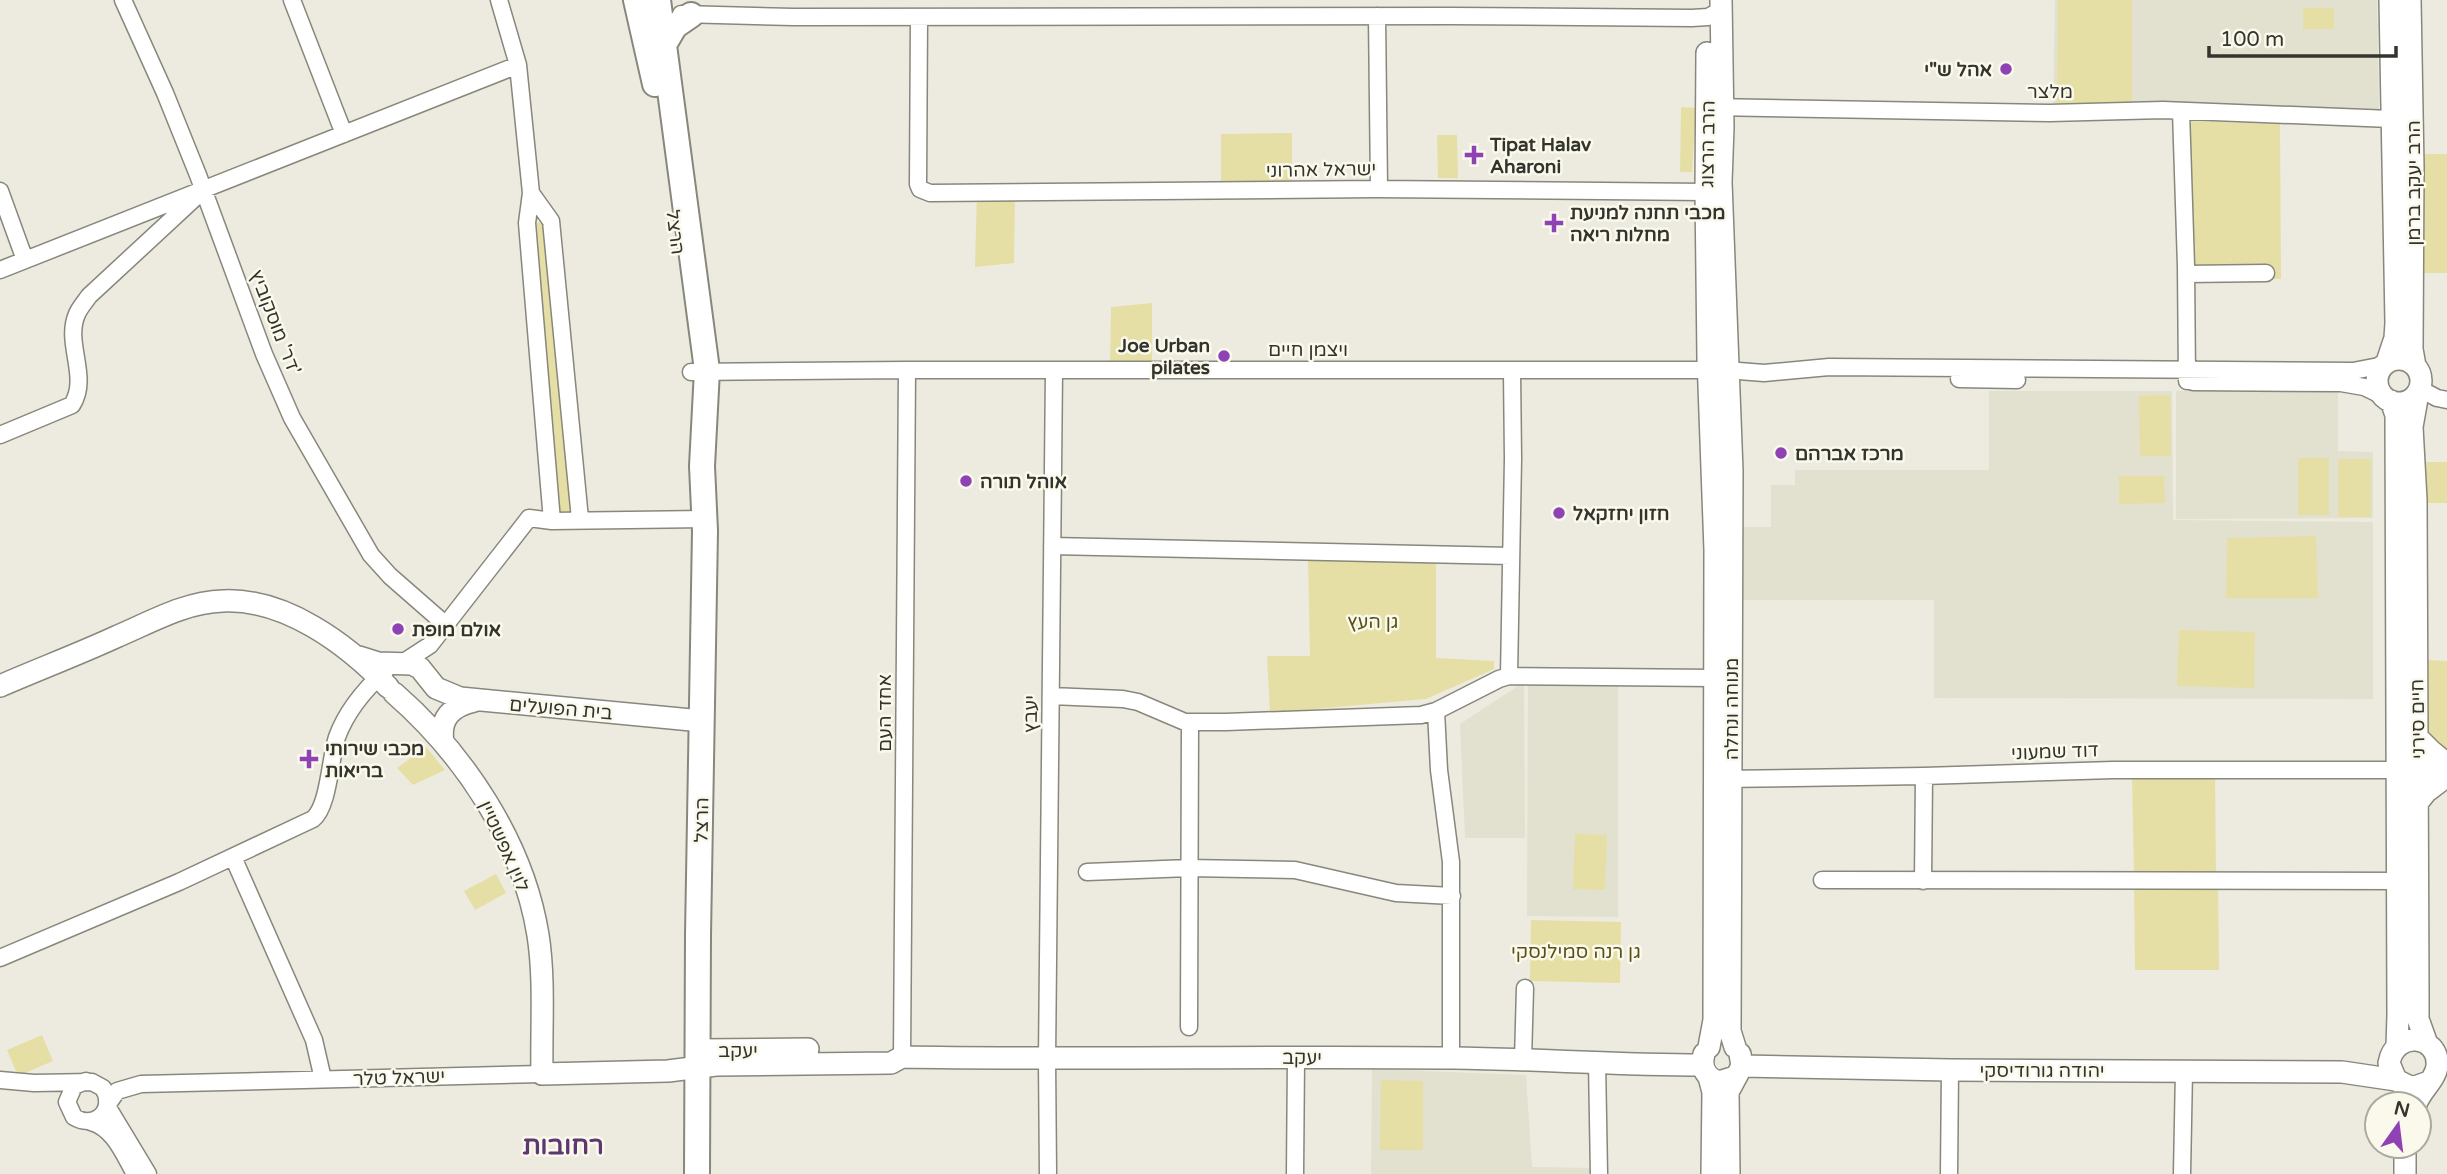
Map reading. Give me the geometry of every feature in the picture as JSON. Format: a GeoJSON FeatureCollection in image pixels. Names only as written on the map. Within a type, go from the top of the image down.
{"type":"FeatureCollection","features":[{"type":"Feature","properties":{"kind":"main road","name":"הרצל"},"geometry":{"type":"LineString","coordinates":[[649,3],[665,43],[699,371],[705,519],[697,1174]]}},
{"type":"Feature","properties":{"kind":"main road","name":"הרצל"},"geometry":{"type":"LineString","coordinates":[[649,3],[651,60],[699,371]]}},
{"type":"Feature","properties":{"kind":"main road"},"geometry":{"type":"LineString","coordinates":[[665,43],[675,26],[691,15]]}},
{"type":"Feature","properties":{"kind":"street","name":"דר' מוסקוביץ'"},"geometry":{"type":"LineString","coordinates":[[123,0],[204,189],[264,355],[292,418],[372,555],[395,581],[446,625]]}},
{"type":"Feature","properties":{"kind":"street"},"geometry":{"type":"LineString","coordinates":[[292,0],[344,134]]}},
{"type":"Feature","properties":{"kind":"street"},"geometry":{"type":"LineString","coordinates":[[499,0],[518,65],[531,193],[527,223],[552,521]]}},
{"type":"Feature","properties":{"kind":"street","name":"הרב יעקב ברמן"},"geometry":{"type":"LineString","coordinates":[[2386,364],[2395,338],[2396,323],[2390,0]]}},
{"type":"Feature","properties":{"kind":"street","name":"הרב יעקב ברמן"},"geometry":{"type":"LineString","coordinates":[[2410,0],[2415,366]]}},
{"type":"Feature","properties":{"kind":"street"},"geometry":{"type":"LineString","coordinates":[[649,3],[691,15],[919,17],[1247,8],[1377,16],[1451,8],[1714,7]]}},
{"type":"Feature","properties":{"kind":"street","name":"הרב הרצוג"},"geometry":{"type":"LineString","coordinates":[[1714,7],[1713,187],[1721,375]]}},
{"type":"Feature","properties":{"kind":"street"},"geometry":{"type":"LineString","coordinates":[[1377,16],[1379,189]]}},
{"type":"Feature","properties":{"kind":"street","name":"ישראל אהרוני"},"geometry":{"type":"LineString","coordinates":[[919,17],[918,184],[920,189],[930,193],[1713,187]]}},
{"type":"Feature","properties":{"kind":"street"},"geometry":{"type":"LineString","coordinates":[[0,270],[518,65]]}},
{"type":"Feature","properties":{"kind":"street","name":"מלצר"},"geometry":{"type":"LineString","coordinates":[[1715,107],[2050,113],[2181,111],[2392,118]]}},
{"type":"Feature","properties":{"kind":"street"},"geometry":{"type":"LineString","coordinates":[[2181,111],[2187,376]]}},
{"type":"Feature","properties":{"kind":"street"},"geometry":{"type":"LineString","coordinates":[[0,435],[72,405],[78,396],[79,376],[73,326],[80,309],[89,296],[204,189]]}},
{"type":"Feature","properties":{"kind":"street"},"geometry":{"type":"LineString","coordinates":[[0,191],[25,260]]}},
{"type":"Feature","properties":{"kind":"street"},"geometry":{"type":"LineString","coordinates":[[531,193],[551,221],[580,519]]}},
{"type":"Feature","properties":{"kind":"street"},"geometry":{"type":"LineString","coordinates":[[2186,274],[2266,273]]}},
{"type":"Feature","properties":{"kind":"street"},"geometry":{"type":"LineString","coordinates":[[2399,359],[2415,366],[2421,379],[2419,391],[2406,402],[2387,399],[2364,387],[2341,383],[2187,376],[2353,371],[2399,359]]}},
{"type":"Feature","properties":{"kind":"street"},"geometry":{"type":"LineString","coordinates":[[2386,364],[2377,379],[2379,391],[2387,399]]}},
{"type":"Feature","properties":{"kind":"street","name":"אחד העם"},"geometry":{"type":"LineString","coordinates":[[902,1057],[907,370]]}},
{"type":"Feature","properties":{"kind":"street","name":"יעבץ"},"geometry":{"type":"LineString","coordinates":[[1048,1174],[1054,370]]}},
{"type":"Feature","properties":{"kind":"street","name":"ויצמן חיים"},"geometry":{"type":"LineString","coordinates":[[699,371],[1512,371],[1721,375],[1788,371],[1831,376],[2187,376]]}},
{"type":"Feature","properties":{"kind":"street"},"geometry":{"type":"LineString","coordinates":[[1509,676],[1512,371]]}},
{"type":"Feature","properties":{"kind":"street","name":"מנוחה ונחלה"},"geometry":{"type":"LineString","coordinates":[[1721,375],[1715,550],[1722,673],[1730,1031],[1737,1063],[1728,1102],[1729,1174]]}},
{"type":"Feature","properties":{"kind":"street"},"geometry":{"type":"LineString","coordinates":[[2419,391],[2447,400]]}},
{"type":"Feature","properties":{"kind":"street","name":"חיים סירני"},"geometry":{"type":"LineString","coordinates":[[2419,391],[2412,427],[2416,500],[2417,737],[2407,769],[2418,802],[2418,1019],[2436,1050]]}},
{"type":"Feature","properties":{"kind":"street","name":"חיים סירני"},"geometry":{"type":"LineString","coordinates":[[2387,399],[2396,415],[2407,769],[2397,881],[2398,1015],[2394,1050]]}},
{"type":"Feature","properties":{"kind":"street"},"geometry":{"type":"LineString","coordinates":[[0,958],[179,882],[318,815],[323,804],[333,750],[344,720],[359,697],[430,645],[529,517],[552,521],[705,519]]}},
{"type":"Feature","properties":{"kind":"street"},"geometry":{"type":"LineString","coordinates":[[1052,546],[1511,556]]}},
{"type":"Feature","properties":{"kind":"street"},"geometry":{"type":"LineString","coordinates":[[0,686],[184,608],[223,601],[243,601],[280,611],[307,625],[355,656],[378,663],[408,698],[419,696],[427,688],[424,661],[430,645]]}},
{"type":"Feature","properties":{"kind":"street","name":"בית הפועלים"},"geometry":{"type":"LineString","coordinates":[[391,675],[416,666],[436,688],[447,694],[477,701],[702,721]]}},
{"type":"Feature","properties":{"kind":"street"},"geometry":{"type":"LineString","coordinates":[[1051,696],[1123,699],[1138,702],[1185,722],[1396,717],[1421,715],[1436,710],[1509,676],[1722,673]]}},
{"type":"Feature","properties":{"kind":"street","name":"לוין אפשטיין"},"geometry":{"type":"LineString","coordinates":[[391,675],[475,782],[505,837],[527,889],[539,949],[542,1074]]}},
{"type":"Feature","properties":{"kind":"street"},"geometry":{"type":"LineString","coordinates":[[443,742],[442,726],[448,714],[459,705],[477,701]]}},
{"type":"Feature","properties":{"kind":"street"},"geometry":{"type":"LineString","coordinates":[[1436,710],[1439,770],[1451,862],[1451,1058]]}},
{"type":"Feature","properties":{"kind":"street"},"geometry":{"type":"LineString","coordinates":[[1189,1027],[1190,722]]}},
{"type":"Feature","properties":{"kind":"street"},"geometry":{"type":"LineString","coordinates":[[2417,737],[2447,764]]}},
{"type":"Feature","properties":{"kind":"street","name":"דוד שמעוני"},"geometry":{"type":"LineString","coordinates":[[1723,779],[2113,770],[2447,770]]}},
{"type":"Feature","properties":{"kind":"street"},"geometry":{"type":"LineString","coordinates":[[1923,881],[1924,776]]}},
{"type":"Feature","properties":{"kind":"street"},"geometry":{"type":"LineString","coordinates":[[2418,802],[2426,792],[2447,776]]}},
{"type":"Feature","properties":{"kind":"street","name":"מנוחה ונחלה"},"geometry":{"type":"LineString","coordinates":[[1712,1174],[1712,1085],[1707,1063],[1714,1020],[1723,779]]}},
{"type":"Feature","properties":{"kind":"street"},"geometry":{"type":"LineString","coordinates":[[233,857],[314,1040],[323,1079]]}},
{"type":"Feature","properties":{"kind":"street"},"geometry":{"type":"LineString","coordinates":[[1087,872],[1189,868],[1295,870],[1396,893],[1452,896]]}},
{"type":"Feature","properties":{"kind":"street"},"geometry":{"type":"LineString","coordinates":[[1822,880],[2418,881]]}},
{"type":"Feature","properties":{"kind":"street"},"geometry":{"type":"LineString","coordinates":[[1523,1060],[1525,988]]}},
{"type":"Feature","properties":{"kind":"street"},"geometry":{"type":"LineString","coordinates":[[2423,1090],[2436,1078],[2436,1050],[2413,1040],[2394,1050],[2390,1067],[2400,1090],[2416,1088],[2436,1078]]}},
{"type":"Feature","properties":{"kind":"street"},"geometry":{"type":"LineString","coordinates":[[1725,1042],[1737,1063],[1719,1082],[1707,1063],[1725,1042]]}},
{"type":"Feature","properties":{"kind":"street","name":"יהודה גורודיסקי"},"geometry":{"type":"LineString","coordinates":[[1737,1063],[1950,1070],[2342,1072],[2367,1065],[2394,1050]]}},
{"type":"Feature","properties":{"kind":"street","name":"יעקב"},"geometry":{"type":"LineString","coordinates":[[698,1058],[891,1063],[902,1057],[1047,1059],[1189,1056],[1707,1063]]}},
{"type":"Feature","properties":{"kind":"street"},"geometry":{"type":"LineString","coordinates":[[1295,1174],[1296,1057]]}},
{"type":"Feature","properties":{"kind":"street","name":"ישראל טלר"},"geometry":{"type":"LineString","coordinates":[[107,1105],[117,1091],[141,1084],[668,1071],[698,1058]]}},
{"type":"Feature","properties":{"kind":"street"},"geometry":{"type":"LineString","coordinates":[[1597,1062],[1599,1174]]}},
{"type":"Feature","properties":{"kind":"street"},"geometry":{"type":"LineString","coordinates":[[1948,1174],[1950,1070]]}},
{"type":"Feature","properties":{"kind":"street"},"geometry":{"type":"LineString","coordinates":[[2182,1174],[2184,1070]]}},
{"type":"Feature","properties":{"kind":"street","name":"יהודה גורודיסקי"},"geometry":{"type":"LineString","coordinates":[[2342,1072],[2400,1090]]}},
{"type":"Feature","properties":{"kind":"street"},"geometry":{"type":"LineString","coordinates":[[0,1080],[34,1083],[86,1081],[103,1088],[107,1105],[148,1174]]}},
{"type":"Feature","properties":{"kind":"street"},"geometry":{"type":"LineString","coordinates":[[68,1107],[70,1090],[86,1081]]}},
{"type":"Feature","properties":{"kind":"street"},"geometry":{"type":"LineString","coordinates":[[34,1083],[59,1093],[70,1113],[79,1120],[98,1124],[110,1134],[135,1174]]}},
{"type":"Feature","properties":{"kind":"street"},"geometry":{"type":"LineString","coordinates":[[91,1122],[100,1118],[107,1105]]}},
{"type":"Feature","properties":{"kind":"shaded area"},"geometry":{"type":"Polygon","coordinates":[[[2055,0],[2377,0],[2379,109],[2053,108],[2055,0]]]}},
{"type":"Feature","properties":{"kind":"shaded area"},"geometry":{"type":"Polygon","coordinates":[[[1989,391],[2172,391],[2173,520],[2373,522],[2373,699],[1934,698],[1934,600],[1739,600],[1738,527],[1771,527],[1771,485],[1795,485],[1795,470],[1989,470],[1989,391]]]}},
{"type":"Feature","properties":{"kind":"shaded area"},"geometry":{"type":"Polygon","coordinates":[[[2176,391],[2338,391],[2338,451],[2373,452],[2373,518],[2176,519],[2176,391]]]}},
{"type":"Feature","properties":{"kind":"shaded area"},"geometry":{"type":"Polygon","coordinates":[[[1528,681],[1618,681],[1618,917],[1527,916],[1528,681]]]}},
{"type":"Feature","properties":{"kind":"shaded area"},"geometry":{"type":"Polygon","coordinates":[[[1524,682],[1525,838],[1465,838],[1460,724],[1524,682]]]}},
{"type":"Feature","properties":{"kind":"shaded area"},"geometry":{"type":"Polygon","coordinates":[[[1372,1069],[1526,1075],[1532,1167],[1593,1168],[1593,1174],[1371,1174],[1372,1069]]]}},
{"type":"Feature","properties":{"kind":"green space"},"geometry":{"type":"Polygon","coordinates":[[[2058,0],[2132,0],[2132,107],[2057,107],[2058,0]]]}},
{"type":"Feature","properties":{"kind":"green space"},"geometry":{"type":"Polygon","coordinates":[[[2303,8],[2334,8],[2334,29],[2303,29],[2303,8]]]}},
{"type":"Feature","properties":{"kind":"green space"},"geometry":{"type":"Polygon","coordinates":[[[1681,107],[1696,108],[1692,172],[1680,172],[1681,107]]]}},
{"type":"Feature","properties":{"kind":"green space"},"geometry":{"type":"Polygon","coordinates":[[[2189,121],[2280,124],[2281,279],[2193,279],[2189,121]]]}},
{"type":"Feature","properties":{"kind":"green space"},"geometry":{"type":"Polygon","coordinates":[[[1292,133],[1292,188],[1221,188],[1221,134],[1292,133]]]}},
{"type":"Feature","properties":{"kind":"green space"},"geometry":{"type":"Polygon","coordinates":[[[1437,135],[1457,135],[1458,178],[1438,178],[1437,135]]]}},
{"type":"Feature","properties":{"kind":"green space"},"geometry":{"type":"Polygon","coordinates":[[[2421,154],[2447,154],[2447,273],[2422,273],[2421,154]]]}},
{"type":"Feature","properties":{"kind":"green space"},"geometry":{"type":"Polygon","coordinates":[[[977,193],[1015,194],[1014,263],[975,267],[977,193]]]}},
{"type":"Feature","properties":{"kind":"green space"},"geometry":{"type":"Polygon","coordinates":[[[548,221],[576,519],[555,519],[529,224],[548,221]]]}},
{"type":"Feature","properties":{"kind":"green space"},"geometry":{"type":"Polygon","coordinates":[[[1152,303],[1152,370],[1110,370],[1111,307],[1152,303]]]}},
{"type":"Feature","properties":{"kind":"green space"},"geometry":{"type":"Polygon","coordinates":[[[2170,395],[2171,456],[2140,456],[2139,396],[2170,395]]]}},
{"type":"Feature","properties":{"kind":"green space"},"geometry":{"type":"Polygon","coordinates":[[[2298,458],[2329,458],[2329,515],[2298,515],[2298,458]]]}},
{"type":"Feature","properties":{"kind":"green space"},"geometry":{"type":"Polygon","coordinates":[[[2338,459],[2371,459],[2371,517],[2338,517],[2338,459]]]}},
{"type":"Feature","properties":{"kind":"green space"},"geometry":{"type":"Polygon","coordinates":[[[2422,462],[2447,462],[2447,503],[2422,503],[2422,462]]]}},
{"type":"Feature","properties":{"kind":"green space"},"geometry":{"type":"Polygon","coordinates":[[[2119,476],[2164,476],[2165,503],[2119,504],[2119,476]]]}},
{"type":"Feature","properties":{"kind":"green space"},"geometry":{"type":"Polygon","coordinates":[[[2316,536],[2318,598],[2226,598],[2227,538],[2316,536]]]}},
{"type":"Feature","properties":{"kind":"green space","name":"גן העץ"},"geometry":{"type":"Polygon","coordinates":[[[1308,556],[1436,560],[1436,658],[1494,661],[1494,669],[1426,699],[1270,713],[1267,656],[1310,656],[1308,556]]]}},
{"type":"Feature","properties":{"kind":"green space"},"geometry":{"type":"Polygon","coordinates":[[[2179,630],[2255,632],[2254,688],[2177,686],[2179,630]]]}},
{"type":"Feature","properties":{"kind":"green space"},"geometry":{"type":"Polygon","coordinates":[[[2428,660],[2447,661],[2447,752],[2429,738],[2427,730],[2428,660]]]}},
{"type":"Feature","properties":{"kind":"green space"},"geometry":{"type":"Polygon","coordinates":[[[426,747],[445,770],[413,785],[397,768],[426,747]]]}},
{"type":"Feature","properties":{"kind":"green space"},"geometry":{"type":"Polygon","coordinates":[[[2215,774],[2216,873],[2134,874],[2132,775],[2215,774]]]}},
{"type":"Feature","properties":{"kind":"green space"},"geometry":{"type":"Polygon","coordinates":[[[1575,834],[1607,835],[1605,890],[1573,889],[1575,834]]]}},
{"type":"Feature","properties":{"kind":"green space"},"geometry":{"type":"Polygon","coordinates":[[[496,874],[506,893],[475,910],[464,891],[496,874]]]}},
{"type":"Feature","properties":{"kind":"green space"},"geometry":{"type":"Polygon","coordinates":[[[2134,883],[2218,883],[2219,970],[2135,970],[2134,883]]]}},
{"type":"Feature","properties":{"kind":"green space","name":"גן רנה סמילנסקי"},"geometry":{"type":"Polygon","coordinates":[[[1531,920],[1621,922],[1620,983],[1530,981],[1531,920]]]}},
{"type":"Feature","properties":{"kind":"green space"},"geometry":{"type":"Polygon","coordinates":[[[42,1035],[53,1061],[18,1076],[7,1050],[42,1035]]]}},
{"type":"Feature","properties":{"kind":"green space"},"geometry":{"type":"Polygon","coordinates":[[[1381,1080],[1423,1081],[1423,1150],[1380,1150],[1381,1080]]]}},
{"type":"Feature","properties":{"kind":"place","name":"אהל ש\"י"},"geometry":{"type":"Point","coordinates":[2006,69]}},
{"type":"Feature","properties":{"kind":"place","name":"Tipat Halav Aharoni"},"geometry":{"type":"Point","coordinates":[1474,155]}},
{"type":"Feature","properties":{"kind":"place","name":"מכבי תחנה למניעת מחלות ריאה"},"geometry":{"type":"Point","coordinates":[1554,223]}},
{"type":"Feature","properties":{"kind":"place","name":"Joe Urban pilates"},"geometry":{"type":"Point","coordinates":[1224,356]}},
{"type":"Feature","properties":{"kind":"place","name":"מרכז אברהם"},"geometry":{"type":"Point","coordinates":[1781,453]}},
{"type":"Feature","properties":{"kind":"place","name":"אוהל תורה"},"geometry":{"type":"Point","coordinates":[966,481]}},
{"type":"Feature","properties":{"kind":"place","name":"חזון יחזקאל"},"geometry":{"type":"Point","coordinates":[1559,513]}},
{"type":"Feature","properties":{"kind":"place","name":"אולם מופת"},"geometry":{"type":"Point","coordinates":[398,629]}},
{"type":"Feature","properties":{"kind":"place","name":"מכבי שירותי בריאות"},"geometry":{"type":"Point","coordinates":[309,759]}},
{"type":"Feature","properties":{"kind":"district","name":"רחובות"},"geometry":{"type":"Point","coordinates":[563,1145]}}]}
